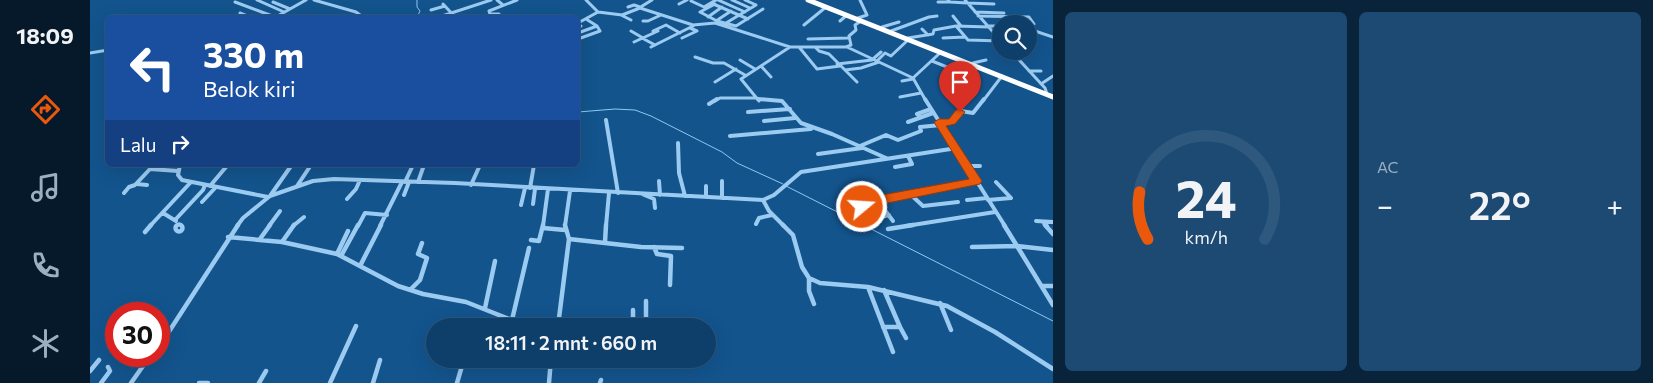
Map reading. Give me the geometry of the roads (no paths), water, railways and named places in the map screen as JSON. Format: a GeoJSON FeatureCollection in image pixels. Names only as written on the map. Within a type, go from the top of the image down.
{"type":"FeatureCollection","features":[{"type":"Feature","properties":{"kind":"highway"},"geometry":{"type":"LineString","coordinates":[[810,0],[909,38]]}},
{"type":"Feature","properties":{"kind":"highway"},"geometry":{"type":"LineString","coordinates":[[810,0],[1053,96]]}},
{"type":"Feature","properties":{"kind":"highway"},"geometry":{"type":"LineString","coordinates":[[941,51],[982,71],[1002,76],[1047,93]]}},
{"type":"Feature","properties":{"kind":"street"},"geometry":{"type":"LineString","coordinates":[[257,0],[284,12]]}},
{"type":"Feature","properties":{"kind":"street"},"geometry":{"type":"LineString","coordinates":[[280,14],[303,0]]}},
{"type":"Feature","properties":{"kind":"street"},"geometry":{"type":"LineString","coordinates":[[314,0],[356,12],[360,15]]}},
{"type":"Feature","properties":{"kind":"street"},"geometry":{"type":"LineString","coordinates":[[444,15],[490,0]]}},
{"type":"Feature","properties":{"kind":"street"},"geometry":{"type":"LineString","coordinates":[[497,0],[503,5]]}},
{"type":"Feature","properties":{"kind":"street"},"geometry":{"type":"LineString","coordinates":[[499,14],[490,14],[489,11],[517,0]]}},
{"type":"Feature","properties":{"kind":"street"},"geometry":{"type":"LineString","coordinates":[[587,0],[598,12]]}},
{"type":"Feature","properties":{"kind":"street"},"geometry":{"type":"LineString","coordinates":[[621,15],[639,8],[652,0]]}},
{"type":"Feature","properties":{"kind":"street"},"geometry":{"type":"LineString","coordinates":[[689,0],[704,10]]}},
{"type":"Feature","properties":{"kind":"street"},"geometry":{"type":"LineString","coordinates":[[679,4],[689,0],[704,6],[713,3],[748,19]]}},
{"type":"Feature","properties":{"kind":"street"},"geometry":{"type":"LineString","coordinates":[[745,12],[717,0],[700,12],[716,22],[790,47],[845,47],[852,45],[848,38]]}},
{"type":"Feature","properties":{"kind":"street"},"geometry":{"type":"LineString","coordinates":[[732,0],[750,8]]}},
{"type":"Feature","properties":{"kind":"street"},"geometry":{"type":"LineString","coordinates":[[630,31],[653,46],[702,22],[726,23],[736,26],[763,9],[746,0]]}},
{"type":"Feature","properties":{"kind":"street"},"geometry":{"type":"LineString","coordinates":[[808,39],[848,38],[856,30],[855,25],[858,19],[867,15],[860,0]]}},
{"type":"Feature","properties":{"kind":"street"},"geometry":{"type":"LineString","coordinates":[[235,2],[269,15]]}},
{"type":"Feature","properties":{"kind":"street"},"geometry":{"type":"LineString","coordinates":[[273,2],[290,9]]}},
{"type":"Feature","properties":{"kind":"street"},"geometry":{"type":"LineString","coordinates":[[938,2],[994,4]]}},
{"type":"Feature","properties":{"kind":"street"},"geometry":{"type":"LineString","coordinates":[[956,26],[966,35],[968,40],[1001,41],[966,2]]}},
{"type":"Feature","properties":{"kind":"street"},"geometry":{"type":"LineString","coordinates":[[431,10],[444,5],[454,15]]}},
{"type":"Feature","properties":{"kind":"street"},"geometry":{"type":"LineString","coordinates":[[628,7],[634,5],[695,25]]}},
{"type":"Feature","properties":{"kind":"street"},"geometry":{"type":"LineString","coordinates":[[726,23],[755,5]]}},
{"type":"Feature","properties":{"kind":"street"},"geometry":{"type":"LineString","coordinates":[[804,25],[826,7]]}},
{"type":"Feature","properties":{"kind":"street"},"geometry":{"type":"LineString","coordinates":[[708,16],[722,8]]}},
{"type":"Feature","properties":{"kind":"street"},"geometry":{"type":"LineString","coordinates":[[716,22],[731,11]]}},
{"type":"Feature","properties":{"kind":"street"},"geometry":{"type":"LineString","coordinates":[[580,24],[598,12],[621,15],[631,20]]}},
{"type":"Feature","properties":{"kind":"street"},"geometry":{"type":"LineString","coordinates":[[975,12],[1004,13]]}},
{"type":"Feature","properties":{"kind":"street"},"geometry":{"type":"LineString","coordinates":[[240,13],[245,15]]}},
{"type":"Feature","properties":{"kind":"street"},"geometry":{"type":"LineString","coordinates":[[643,21],[648,21],[661,15]]}},
{"type":"Feature","properties":{"kind":"street"},"geometry":{"type":"LineString","coordinates":[[840,21],[847,15]]}},
{"type":"Feature","properties":{"kind":"street"},"geometry":{"type":"LineString","coordinates":[[891,31],[929,16],[937,16]]}},
{"type":"Feature","properties":{"kind":"street"},"geometry":{"type":"LineString","coordinates":[[953,16],[962,26]]}},
{"type":"Feature","properties":{"kind":"street"},"geometry":{"type":"LineString","coordinates":[[978,16],[992,16]]}},
{"type":"Feature","properties":{"kind":"street"},"geometry":{"type":"LineString","coordinates":[[580,38],[600,30],[586,19]]}},
{"type":"Feature","properties":{"kind":"street"},"geometry":{"type":"LineString","coordinates":[[882,27],[899,22]]}},
{"type":"Feature","properties":{"kind":"street"},"geometry":{"type":"LineString","coordinates":[[945,23],[950,27]]}},
{"type":"Feature","properties":{"kind":"street"},"geometry":{"type":"LineString","coordinates":[[634,42],[658,31],[654,30],[666,25],[680,33]]}},
{"type":"Feature","properties":{"kind":"street"},"geometry":{"type":"LineString","coordinates":[[580,32],[597,26]]}},
{"type":"Feature","properties":{"kind":"street"},"geometry":{"type":"LineString","coordinates":[[845,70],[861,68],[876,61],[885,54],[891,56],[909,38],[934,33],[934,30],[956,26],[992,27]]}},
{"type":"Feature","properties":{"kind":"street"},"geometry":{"type":"LineString","coordinates":[[682,38],[697,31],[690,28]]}},
{"type":"Feature","properties":{"kind":"street"},"geometry":{"type":"LineString","coordinates":[[922,30],[928,34]]}},
{"type":"Feature","properties":{"kind":"street"},"geometry":{"type":"LineString","coordinates":[[1037,32],[1053,38]]}},
{"type":"Feature","properties":{"kind":"street"},"geometry":{"type":"LineString","coordinates":[[943,38],[966,35]]}},
{"type":"Feature","properties":{"kind":"street"},"geometry":{"type":"LineString","coordinates":[[790,47],[741,79],[762,102],[782,101],[795,118],[813,129],[832,134],[888,158]]}},
{"type":"Feature","properties":{"kind":"street"},"geometry":{"type":"LineString","coordinates":[[799,47],[816,69],[876,61]]}},
{"type":"Feature","properties":{"kind":"street"},"geometry":{"type":"LineString","coordinates":[[815,47],[819,52],[829,54],[857,82]]}},
{"type":"Feature","properties":{"kind":"street"},"geometry":{"type":"LineString","coordinates":[[845,47],[913,78],[1053,305]]}},
{"type":"Feature","properties":{"kind":"street"},"geometry":{"type":"LineString","coordinates":[[90,53],[105,50]]}},
{"type":"Feature","properties":{"kind":"street"},"geometry":{"type":"LineString","coordinates":[[902,81],[913,78],[941,51]]}},
{"type":"Feature","properties":{"kind":"street"},"geometry":{"type":"LineString","coordinates":[[876,61],[881,52]]}},
{"type":"Feature","properties":{"kind":"street"},"geometry":{"type":"LineString","coordinates":[[695,57],[713,63],[724,63],[745,75]]}},
{"type":"Feature","properties":{"kind":"street"},"geometry":{"type":"LineString","coordinates":[[740,60],[771,76]]}},
{"type":"Feature","properties":{"kind":"street"},"geometry":{"type":"LineString","coordinates":[[973,63],[986,60]]}},
{"type":"Feature","properties":{"kind":"street"},"geometry":{"type":"LineString","coordinates":[[1019,60],[1047,93]]}},
{"type":"Feature","properties":{"kind":"street"},"geometry":{"type":"LineString","coordinates":[[932,61],[957,71],[959,68]]}},
{"type":"Feature","properties":{"kind":"street"},"geometry":{"type":"LineString","coordinates":[[896,69],[901,64]]}},
{"type":"Feature","properties":{"kind":"street"},"geometry":{"type":"LineString","coordinates":[[756,68],[761,72]]}},
{"type":"Feature","properties":{"kind":"street"},"geometry":{"type":"LineString","coordinates":[[756,68],[757,75]]}},
{"type":"Feature","properties":{"kind":"street"},"geometry":{"type":"LineString","coordinates":[[715,82],[736,69]]}},
{"type":"Feature","properties":{"kind":"street"},"geometry":{"type":"LineString","coordinates":[[1029,71],[1041,71]]}},
{"type":"Feature","properties":{"kind":"street"},"geometry":{"type":"LineString","coordinates":[[818,154],[861,147],[886,135],[898,140],[922,132],[920,127],[952,122],[962,111],[973,113],[1002,76]]}},
{"type":"Feature","properties":{"kind":"street"},"geometry":{"type":"LineString","coordinates":[[1041,84],[1053,76]]}},
{"type":"Feature","properties":{"kind":"street"},"geometry":{"type":"LineString","coordinates":[[847,79],[853,77]]}},
{"type":"Feature","properties":{"kind":"street"},"geometry":{"type":"LineString","coordinates":[[900,97],[921,93]]}},
{"type":"Feature","properties":{"kind":"street"},"geometry":{"type":"LineString","coordinates":[[709,104],[720,98],[757,98]]}},
{"type":"Feature","properties":{"kind":"street"},"geometry":{"type":"LineString","coordinates":[[748,112],[790,109]]}},
{"type":"Feature","properties":{"kind":"street"},"geometry":{"type":"LineString","coordinates":[[908,122],[932,111]]}},
{"type":"Feature","properties":{"kind":"street"},"geometry":{"type":"LineString","coordinates":[[764,121],[795,118]]}},
{"type":"Feature","properties":{"kind":"street"},"geometry":{"type":"LineString","coordinates":[[606,120],[618,193]]}},
{"type":"Feature","properties":{"kind":"street"},"geometry":{"type":"LineString","coordinates":[[730,136],[813,129]]}},
{"type":"Feature","properties":{"kind":"street"},"geometry":{"type":"LineString","coordinates":[[678,143],[679,173],[685,196]]}},
{"type":"Feature","properties":{"kind":"street"},"geometry":{"type":"LineString","coordinates":[[179,167],[178,171],[180,178],[190,182],[269,197],[297,186],[327,179],[762,200],[774,195],[792,177],[801,172],[957,148]]}},
{"type":"Feature","properties":{"kind":"street"},"geometry":{"type":"LineString","coordinates":[[895,167],[912,164],[908,156]]}},
{"type":"Feature","properties":{"kind":"street"},"geometry":{"type":"LineString","coordinates":[[967,166],[980,166]]}},
{"type":"Feature","properties":{"kind":"street"},"geometry":{"type":"LineString","coordinates":[[175,220],[226,167]]}},
{"type":"Feature","properties":{"kind":"street"},"geometry":{"type":"LineString","coordinates":[[170,331],[189,303],[228,237],[243,218],[269,197],[290,167]]}},
{"type":"Feature","properties":{"kind":"street"},"geometry":{"type":"LineString","coordinates":[[297,186],[310,167]]}},
{"type":"Feature","properties":{"kind":"street"},"geometry":{"type":"LineString","coordinates":[[360,266],[412,167]]}},
{"type":"Feature","properties":{"kind":"street"},"geometry":{"type":"LineString","coordinates":[[418,182],[423,167]]}},
{"type":"Feature","properties":{"kind":"street"},"geometry":{"type":"LineString","coordinates":[[471,185],[479,167]]}},
{"type":"Feature","properties":{"kind":"street"},"geometry":{"type":"LineString","coordinates":[[521,205],[530,188],[534,167]]}},
{"type":"Feature","properties":{"kind":"street"},"geometry":{"type":"LineString","coordinates":[[137,184],[150,169],[178,171]]}},
{"type":"Feature","properties":{"kind":"street"},"geometry":{"type":"LineString","coordinates":[[347,199],[356,189],[360,180]]}},
{"type":"Feature","properties":{"kind":"street"},"geometry":{"type":"LineString","coordinates":[[659,181],[660,195]]}},
{"type":"Feature","properties":{"kind":"street"},"geometry":{"type":"LineString","coordinates":[[722,181],[722,198]]}},
{"type":"Feature","properties":{"kind":"street"},"geometry":{"type":"LineString","coordinates":[[855,210],[871,202],[976,181]]}},
{"type":"Feature","properties":{"kind":"street"},"geometry":{"type":"LineString","coordinates":[[145,232],[190,182]]}},
{"type":"Feature","properties":{"kind":"street"},"geometry":{"type":"LineString","coordinates":[[404,196],[405,182]]}},
{"type":"Feature","properties":{"kind":"street"},"geometry":{"type":"LineString","coordinates":[[967,200],[1011,198],[996,182]]}},
{"type":"Feature","properties":{"kind":"street"},"geometry":{"type":"LineString","coordinates":[[124,193],[129,187],[137,184],[147,184]]}},
{"type":"Feature","properties":{"kind":"street"},"geometry":{"type":"LineString","coordinates":[[706,186],[706,198]]}},
{"type":"Feature","properties":{"kind":"street"},"geometry":{"type":"LineString","coordinates":[[202,202],[216,187]]}},
{"type":"Feature","properties":{"kind":"street"},"geometry":{"type":"LineString","coordinates":[[530,188],[533,204]]}},
{"type":"Feature","properties":{"kind":"street"},"geometry":{"type":"LineString","coordinates":[[531,240],[540,241],[548,189]]}},
{"type":"Feature","properties":{"kind":"street"},"geometry":{"type":"LineString","coordinates":[[559,318],[569,240],[565,230],[570,191]]}},
{"type":"Feature","properties":{"kind":"street"},"geometry":{"type":"LineString","coordinates":[[605,242],[609,193]]}},
{"type":"Feature","properties":{"kind":"street"},"geometry":{"type":"LineString","coordinates":[[642,194],[654,199],[655,208]]}},
{"type":"Feature","properties":{"kind":"street"},"geometry":{"type":"LineString","coordinates":[[910,194],[923,206],[958,202]]}},
{"type":"Feature","properties":{"kind":"street"},"geometry":{"type":"LineString","coordinates":[[762,200],[772,215],[793,235],[802,266],[809,278],[809,291],[814,304]]}},
{"type":"Feature","properties":{"kind":"street"},"geometry":{"type":"LineString","coordinates":[[878,201],[894,221]]}},
{"type":"Feature","properties":{"kind":"street"},"geometry":{"type":"LineString","coordinates":[[868,204],[875,210],[884,208]]}},
{"type":"Feature","properties":{"kind":"street"},"geometry":{"type":"LineString","coordinates":[[260,239],[280,211]]}},
{"type":"Feature","properties":{"kind":"street"},"geometry":{"type":"LineString","coordinates":[[888,229],[995,212]]}},
{"type":"Feature","properties":{"kind":"street"},"geometry":{"type":"LineString","coordinates":[[163,213],[175,220],[179,225]]}},
{"type":"Feature","properties":{"kind":"street"},"geometry":{"type":"LineString","coordinates":[[339,255],[364,213],[387,215]]}},
{"type":"Feature","properties":{"kind":"street"},"geometry":{"type":"LineString","coordinates":[[756,224],[759,218],[772,215]]}},
{"type":"Feature","properties":{"kind":"street"},"geometry":{"type":"LineString","coordinates":[[865,221],[889,215]]}},
{"type":"Feature","properties":{"kind":"street"},"geometry":{"type":"LineString","coordinates":[[282,242],[296,222],[304,217]]}},
{"type":"Feature","properties":{"kind":"street"},"geometry":{"type":"LineString","coordinates":[[1036,222],[1053,222]]}},
{"type":"Feature","properties":{"kind":"street"},"geometry":{"type":"LineString","coordinates":[[1043,222],[1053,234]]}},
{"type":"Feature","properties":{"kind":"street"},"geometry":{"type":"LineString","coordinates":[[543,228],[565,230]]}},
{"type":"Feature","properties":{"kind":"street"},"geometry":{"type":"LineString","coordinates":[[339,255],[348,231]]}},
{"type":"Feature","properties":{"kind":"street"},"geometry":{"type":"LineString","coordinates":[[228,237],[282,242],[339,255],[410,290],[461,300],[508,318]]}},
{"type":"Feature","properties":{"kind":"street"},"geometry":{"type":"LineString","coordinates":[[569,240],[682,248]]}},
{"type":"Feature","properties":{"kind":"street"},"geometry":{"type":"LineString","coordinates":[[410,290],[420,280],[426,261],[426,257],[418,254],[422,243]]}},
{"type":"Feature","properties":{"kind":"street"},"geometry":{"type":"LineString","coordinates":[[972,247],[1018,246],[1053,250]]}},
{"type":"Feature","properties":{"kind":"street"},"geometry":{"type":"LineString","coordinates":[[654,247],[656,254],[671,256],[670,285]]}},
{"type":"Feature","properties":{"kind":"street"},"geometry":{"type":"LineString","coordinates":[[512,318],[529,248]]}},
{"type":"Feature","properties":{"kind":"street"},"geometry":{"type":"LineString","coordinates":[[485,308],[495,262]]}},
{"type":"Feature","properties":{"kind":"street"},"geometry":{"type":"LineString","coordinates":[[809,278],[820,282],[868,286],[940,303],[995,332],[1053,369]]}},
{"type":"Feature","properties":{"kind":"street"},"geometry":{"type":"LineString","coordinates":[[868,286],[893,352]]}},
{"type":"Feature","properties":{"kind":"street"},"geometry":{"type":"LineString","coordinates":[[1042,286],[1053,286]]}},
{"type":"Feature","properties":{"kind":"street"},"geometry":{"type":"LineString","coordinates":[[884,290],[906,338]]}},
{"type":"Feature","properties":{"kind":"street"},"geometry":{"type":"LineString","coordinates":[[646,301],[646,318]]}},
{"type":"Feature","properties":{"kind":"street"},"geometry":{"type":"LineString","coordinates":[[940,303],[951,330]]}},
{"type":"Feature","properties":{"kind":"street"},"geometry":{"type":"LineString","coordinates":[[634,310],[634,318]]}},
{"type":"Feature","properties":{"kind":"street"},"geometry":{"type":"LineString","coordinates":[[330,383],[356,326]]}},
{"type":"Feature","properties":{"kind":"street"},"geometry":{"type":"LineString","coordinates":[[883,327],[900,327]]}},
{"type":"Feature","properties":{"kind":"street"},"geometry":{"type":"LineString","coordinates":[[90,371],[99,360]]}},
{"type":"Feature","properties":{"kind":"street"},"geometry":{"type":"LineString","coordinates":[[373,383],[380,360]]}},
{"type":"Feature","properties":{"kind":"street"},"geometry":{"type":"LineString","coordinates":[[101,383],[110,372],[108,367]]}},
{"type":"Feature","properties":{"kind":"street"},"geometry":{"type":"LineString","coordinates":[[131,383],[142,367]]}},
{"type":"Feature","properties":{"kind":"street"},"geometry":{"type":"LineString","coordinates":[[457,383],[461,368]]}},
{"type":"Feature","properties":{"kind":"street"},"geometry":{"type":"LineString","coordinates":[[549,383],[550,368]]}},
{"type":"Feature","properties":{"kind":"street"},"geometry":{"type":"LineString","coordinates":[[259,383],[266,371]]}},
{"type":"Feature","properties":{"kind":"street"},"geometry":{"type":"LineString","coordinates":[[199,383],[208,383]]}},
{"type":"Feature","properties":{"kind":"waterway"},"geometry":{"type":"LineString","coordinates":[[417,0],[417,7],[420,11],[418,15]]}},
{"type":"Feature","properties":{"kind":"waterway"},"geometry":{"type":"LineString","coordinates":[[580,112],[615,109],[635,110],[651,116],[722,152],[737,163],[783,184]]}},
{"type":"Feature","properties":{"kind":"waterway"},"geometry":{"type":"LineString","coordinates":[[786,186],[1053,321]]}}]}
